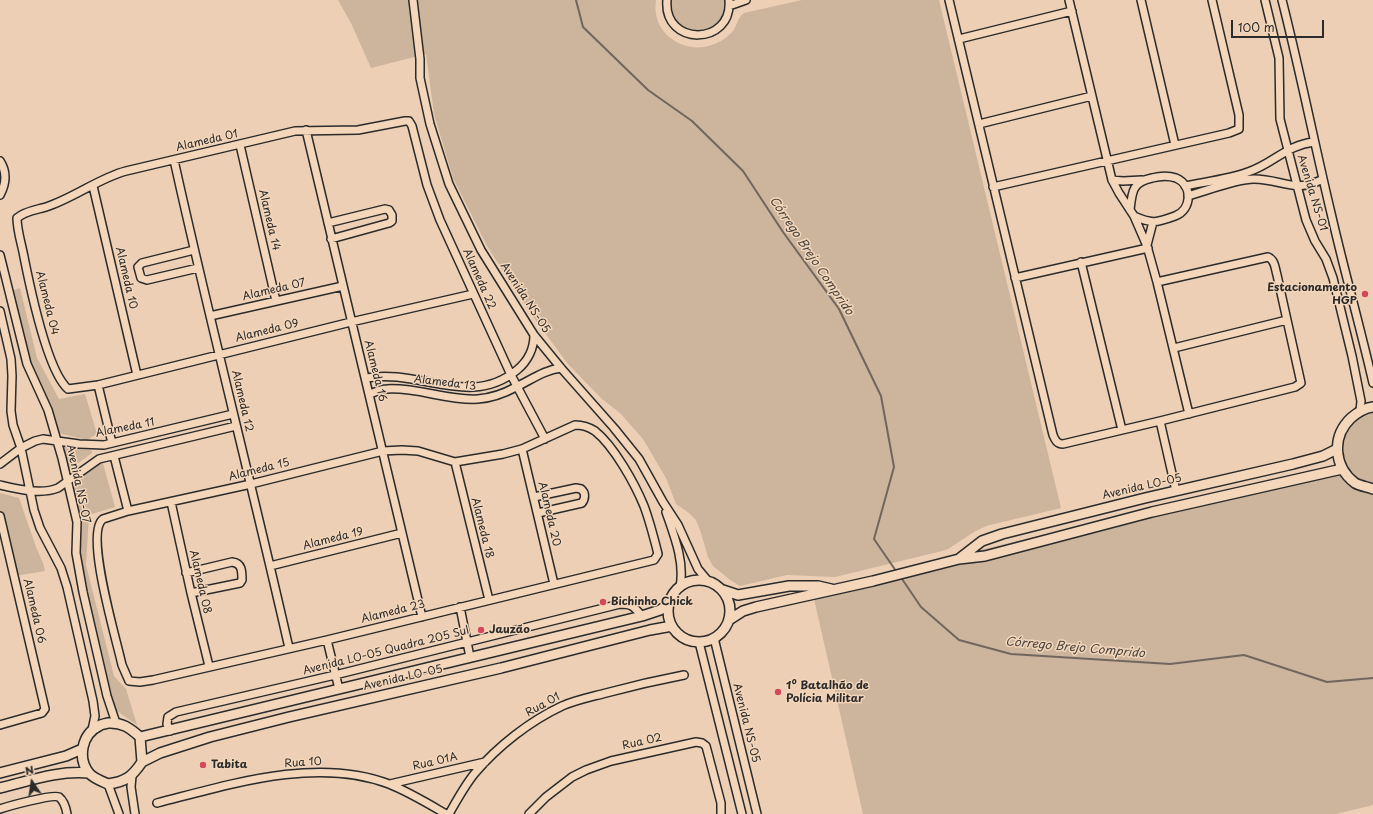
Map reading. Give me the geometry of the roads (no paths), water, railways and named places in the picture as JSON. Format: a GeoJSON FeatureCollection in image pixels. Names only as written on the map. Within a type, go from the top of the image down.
{"type":"FeatureCollection","features":[{"type":"Feature","properties":{"kind":"main road"},"geometry":{"type":"LineString","coordinates":[[1373,407],[1360,411],[1346,423],[1337,440],[1338,460],[1342,469],[1356,484],[1373,489]]}},
{"type":"Feature","properties":{"kind":"main road","name":"Avenida LO-05"},"geometry":{"type":"LineString","coordinates":[[959,559],[982,541],[1002,534],[1300,462],[1323,456],[1337,449]]}},
{"type":"Feature","properties":{"kind":"main road","name":"Avenida LO-05"},"geometry":{"type":"LineString","coordinates":[[729,620],[743,611],[752,608],[789,599],[819,594],[834,589],[915,571],[959,559],[985,556],[1138,515],[1342,469]]}},
{"type":"Feature","properties":{"kind":"main road"},"geometry":{"type":"LineString","coordinates":[[699,580],[708,581],[722,590],[728,599],[730,610],[729,620],[723,630],[714,638],[700,642],[682,637],[672,626],[668,614],[669,604],[673,594],[680,587],[689,582],[699,580]]}},
{"type":"Feature","properties":{"kind":"main road","name":"Avenida LO-05"},"geometry":{"type":"LineString","coordinates":[[722,590],[738,595],[789,586],[818,586],[834,589]]}},
{"type":"Feature","properties":{"kind":"main road","name":"Avenida LO-05"},"geometry":{"type":"LineString","coordinates":[[140,737],[642,616],[660,610],[669,604]]}},
{"type":"Feature","properties":{"kind":"main road","name":"Avenida LO-05"},"geometry":{"type":"LineString","coordinates":[[142,762],[160,753],[210,737],[301,714],[501,668],[635,633],[672,626]]}},
{"type":"Feature","properties":{"kind":"main road"},"geometry":{"type":"LineString","coordinates":[[108,723],[116,723],[127,727],[140,737],[142,762],[132,776],[124,780],[108,784],[100,781],[89,773],[83,759],[82,748],[92,730],[108,723]]}},
{"type":"Feature","properties":{"kind":"main road"},"geometry":{"type":"LineString","coordinates":[[0,773],[66,756],[82,748]]}},
{"type":"Feature","properties":{"kind":"main road"},"geometry":{"type":"LineString","coordinates":[[0,788],[60,774],[74,772],[89,773]]}},
{"type":"Feature","properties":{"kind":"street","name":"Avenida NS-05"},"geometry":{"type":"LineString","coordinates":[[413,0],[420,59],[420,78],[430,124],[449,184],[481,250],[534,335],[639,459],[663,502],[678,525],[698,569],[708,581]]}},
{"type":"Feature","properties":{"kind":"street"},"geometry":{"type":"LineString","coordinates":[[667,0],[668,13],[673,24],[683,32],[695,36],[707,34],[718,28],[726,18],[729,3],[746,0]]}},
{"type":"Feature","properties":{"kind":"street"},"geometry":{"type":"LineString","coordinates":[[949,0],[1054,439],[1058,443],[1063,444],[1160,422],[1295,388],[1299,385],[1301,380],[1273,261],[1268,257],[1157,282]]}},
{"type":"Feature","properties":{"kind":"street"},"geometry":{"type":"LineString","coordinates":[[1069,0],[1112,180],[1132,213],[1148,247],[1189,414]]}},
{"type":"Feature","properties":{"kind":"street"},"geometry":{"type":"LineString","coordinates":[[1141,0],[1175,145]]}},
{"type":"Feature","properties":{"kind":"street"},"geometry":{"type":"LineString","coordinates":[[993,187],[1108,162],[1229,133],[1239,129],[1239,115],[1212,0]]}},
{"type":"Feature","properties":{"kind":"street","name":"Avenida NS-01"},"geometry":{"type":"LineString","coordinates":[[1266,0],[1279,58],[1280,119],[1287,150],[1306,220],[1315,241],[1326,259],[1333,278],[1361,401],[1360,411]]}},
{"type":"Feature","properties":{"kind":"street","name":"Avenida NS-01"},"geometry":{"type":"LineString","coordinates":[[1282,0],[1307,104],[1314,142],[1373,383]]}},
{"type":"Feature","properties":{"kind":"street"},"geometry":{"type":"LineString","coordinates":[[959,39],[1072,11]]}},
{"type":"Feature","properties":{"kind":"street"},"geometry":{"type":"LineString","coordinates":[[979,124],[1092,96]]}},
{"type":"Feature","properties":{"kind":"street","name":"Alameda 01"},"geometry":{"type":"LineString","coordinates":[[17,218],[25,213],[65,199],[118,173],[240,145],[280,134],[306,130],[358,130],[405,121],[410,122]]}},
{"type":"Feature","properties":{"kind":"street","name":"Alameda 22"},"geometry":{"type":"LineString","coordinates":[[410,122],[433,204],[511,375],[545,439]]}},
{"type":"Feature","properties":{"kind":"street","name":"Alameda 16"},"geometry":{"type":"LineString","coordinates":[[306,130],[422,617]]}},
{"type":"Feature","properties":{"kind":"street"},"geometry":{"type":"LineString","coordinates":[[1185,186],[1248,172],[1263,166],[1287,150],[1300,144],[1314,142]]}},
{"type":"Feature","properties":{"kind":"street","name":"Alameda 14"},"geometry":{"type":"LineString","coordinates":[[240,145],[276,301]]}},
{"type":"Feature","properties":{"kind":"street","name":"Alameda 12"},"geometry":{"type":"LineString","coordinates":[[174,160],[198,268],[251,484],[289,648]]}},
{"type":"Feature","properties":{"kind":"street"},"geometry":{"type":"LineString","coordinates":[[0,161],[5,179],[4,188],[0,195]]}},
{"type":"Feature","properties":{"kind":"street"},"geometry":{"type":"LineString","coordinates":[[1112,180],[1142,180],[1164,176],[1177,179],[1185,186],[1188,196],[1186,207],[1182,214],[1160,222],[1148,222],[1132,213]]}},
{"type":"Feature","properties":{"kind":"street"},"geometry":{"type":"LineString","coordinates":[[1188,196],[1251,179],[1298,187],[1323,179]]}},
{"type":"Feature","properties":{"kind":"street"},"geometry":{"type":"LineString","coordinates":[[1132,213],[1131,199],[1134,188],[1142,180]]}},
{"type":"Feature","properties":{"kind":"street","name":"Alameda 10"},"geometry":{"type":"LineString","coordinates":[[93,186],[138,375]]}},
{"type":"Feature","properties":{"kind":"street"},"geometry":{"type":"LineString","coordinates":[[328,223],[385,208],[389,210],[392,218],[392,222],[389,224],[331,239]]}},
{"type":"Feature","properties":{"kind":"street","name":"Alameda 04"},"geometry":{"type":"LineString","coordinates":[[17,218],[42,332],[53,364],[68,389]]}},
{"type":"Feature","properties":{"kind":"street"},"geometry":{"type":"LineString","coordinates":[[1148,247],[1154,222]]}},
{"type":"Feature","properties":{"kind":"street"},"geometry":{"type":"LineString","coordinates":[[1015,278],[1148,247]]}},
{"type":"Feature","properties":{"kind":"street"},"geometry":{"type":"LineString","coordinates":[[194,250],[142,263],[139,265],[138,270],[141,278],[147,280],[198,268]]}},
{"type":"Feature","properties":{"kind":"street","name":"Avenida NS-07"},"geometry":{"type":"LineString","coordinates":[[0,255],[27,364],[48,410],[57,441],[77,522],[76,553],[83,592],[106,696],[116,723]]}},
{"type":"Feature","properties":{"kind":"street"},"geometry":{"type":"LineString","coordinates":[[1081,262],[1122,430]]}},
{"type":"Feature","properties":{"kind":"street","name":"Alameda 07"},"geometry":{"type":"LineString","coordinates":[[210,316],[342,286]]}},
{"type":"Feature","properties":{"kind":"street","name":"Alameda 09"},"geometry":{"type":"LineString","coordinates":[[68,389],[98,385],[219,354],[473,294]]}},
{"type":"Feature","properties":{"kind":"street"},"geometry":{"type":"LineString","coordinates":[[0,311],[11,359],[12,416],[21,448],[34,510],[40,528],[61,568],[67,587],[93,701],[95,716],[92,730]]}},
{"type":"Feature","properties":{"kind":"street"},"geometry":{"type":"LineString","coordinates":[[1174,348],[1287,320]]}},
{"type":"Feature","properties":{"kind":"street","name":"Alameda 13"},"geometry":{"type":"LineString","coordinates":[[366,378],[389,376],[405,377],[463,388],[472,388],[491,384],[504,380],[520,368],[532,350],[534,335]]}},
{"type":"Feature","properties":{"kind":"street","name":"Alameda 13"},"geometry":{"type":"LineString","coordinates":[[370,394],[386,389],[400,389],[445,397],[480,399],[517,387],[539,374],[561,368]]}},
{"type":"Feature","properties":{"kind":"street"},"geometry":{"type":"LineString","coordinates":[[98,385],[112,444]]}},
{"type":"Feature","properties":{"kind":"street","name":"Alameda 11"},"geometry":{"type":"LineString","coordinates":[[0,464],[21,448],[35,441],[57,441],[86,445],[112,444],[233,414]]}},
{"type":"Feature","properties":{"kind":"street"},"geometry":{"type":"LineString","coordinates":[[1160,422],[1176,491]]}},
{"type":"Feature","properties":{"kind":"street","name":"Alameda 15"},"geometry":{"type":"LineString","coordinates":[[129,681],[122,664],[99,566],[97,550],[101,521],[128,511],[251,484],[383,451],[418,451],[455,462],[503,454],[522,449],[570,427],[580,425],[590,428],[601,437],[626,470],[644,506],[658,554]]}},
{"type":"Feature","properties":{"kind":"street","name":"Alameda 11"},"geometry":{"type":"LineString","coordinates":[[0,485],[30,490],[51,490],[58,488],[67,482],[94,461],[236,426]]}},
{"type":"Feature","properties":{"kind":"street"},"geometry":{"type":"LineString","coordinates":[[173,429],[176,440]]}},
{"type":"Feature","properties":{"kind":"street","name":"Alameda 20"},"geometry":{"type":"LineString","coordinates":[[522,449],[554,584]]}},
{"type":"Feature","properties":{"kind":"street"},"geometry":{"type":"LineString","coordinates":[[114,456],[128,511]]}},
{"type":"Feature","properties":{"kind":"street","name":"Alameda 18"},"geometry":{"type":"LineString","coordinates":[[455,462],[489,600]]}},
{"type":"Feature","properties":{"kind":"street"},"geometry":{"type":"LineString","coordinates":[[534,497],[578,488],[584,493],[582,503],[538,513]]}},
{"type":"Feature","properties":{"kind":"street","name":"Alameda 08"},"geometry":{"type":"LineString","coordinates":[[171,502],[186,573],[209,666]]}},
{"type":"Feature","properties":{"kind":"street","name":"Avenida NS-05"},"geometry":{"type":"LineString","coordinates":[[663,502],[672,530],[680,565],[682,577],[680,587]]}},
{"type":"Feature","properties":{"kind":"street","name":"Alameda 06"},"geometry":{"type":"LineString","coordinates":[[0,516],[45,709],[44,712],[27,718],[0,724]]}},
{"type":"Feature","properties":{"kind":"street","name":"Alameda 19"},"geometry":{"type":"LineString","coordinates":[[270,566],[402,533]]}},
{"type":"Feature","properties":{"kind":"street","name":"Alameda 23"},"geometry":{"type":"LineString","coordinates":[[129,681],[140,682],[153,680],[327,640],[650,561],[656,558],[658,554]]}},
{"type":"Feature","properties":{"kind":"street"},"geometry":{"type":"LineString","coordinates":[[186,573],[232,562],[238,563],[241,566],[242,580],[240,583],[191,593]]}},
{"type":"Feature","properties":{"kind":"street","name":"Avenida LO-05 Quadra 205 Sul"},"geometry":{"type":"LineString","coordinates":[[170,731],[168,717],[176,712],[335,675],[620,604],[634,606],[642,616]]}},
{"type":"Feature","properties":{"kind":"street"},"geometry":{"type":"LineString","coordinates":[[460,607],[470,657]]}},
{"type":"Feature","properties":{"kind":"street","name":"Avenida NS-05"},"geometry":{"type":"LineString","coordinates":[[714,638],[757,814]]}},
{"type":"Feature","properties":{"kind":"street"},"geometry":{"type":"LineString","coordinates":[[327,640],[339,689]]}},
{"type":"Feature","properties":{"kind":"street"},"geometry":{"type":"LineString","coordinates":[[700,642],[742,814]]}},
{"type":"Feature","properties":{"kind":"street","name":"Rua 01"},"geometry":{"type":"LineString","coordinates":[[447,814],[474,774],[485,762],[526,727],[563,706],[582,699],[684,675]]}},
{"type":"Feature","properties":{"kind":"street","name":"Rua 02"},"geometry":{"type":"LineString","coordinates":[[529,814],[546,797],[572,777],[586,770],[611,761],[699,742],[706,746],[721,803],[721,814]]}},
{"type":"Feature","properties":{"kind":"street","name":"Rua 01A"},"geometry":{"type":"LineString","coordinates":[[390,784],[485,762]]}},
{"type":"Feature","properties":{"kind":"street","name":"Rua 10"},"geometry":{"type":"LineString","coordinates":[[157,803],[251,779],[299,774],[332,773],[374,779],[390,784],[447,814]]}},
{"type":"Feature","properties":{"kind":"street"},"geometry":{"type":"LineString","coordinates":[[132,776],[131,787],[136,814]]}},
{"type":"Feature","properties":{"kind":"street"},"geometry":{"type":"LineString","coordinates":[[108,784],[119,814]]}},
{"type":"Feature","properties":{"kind":"street"},"geometry":{"type":"LineString","coordinates":[[0,809],[47,797],[58,797],[64,804],[67,814]]}},
{"type":"Feature","properties":{"kind":"waterway","name":"Córrego Brejo Comprido"},"geometry":{"type":"LineString","coordinates":[[576,0],[583,27],[648,90],[692,121],[743,171],[783,232],[839,309],[881,396],[894,467],[874,539],[896,571]]}},
{"type":"Feature","properties":{"kind":"waterway","name":"Córrego Brejo Comprido"},"geometry":{"type":"LineString","coordinates":[[900,576],[921,607],[959,640],[1011,654],[1170,664],[1244,655],[1327,682],[1373,678]]}},
{"type":"Feature","properties":{"kind":"place","name":"Estacionamento HGP"},"geometry":{"type":"Point","coordinates":[1365,294]}},
{"type":"Feature","properties":{"kind":"place","name":"Bichinho Chick"},"geometry":{"type":"Point","coordinates":[603,602]}},
{"type":"Feature","properties":{"kind":"place","name":"Jauzão"},"geometry":{"type":"Point","coordinates":[481,630]}},
{"type":"Feature","properties":{"kind":"place","name":"1º Batalhão de Polícia Militar"},"geometry":{"type":"Point","coordinates":[778,692]}},
{"type":"Feature","properties":{"kind":"place","name":"Tabita"},"geometry":{"type":"Point","coordinates":[203,765]}}]}
